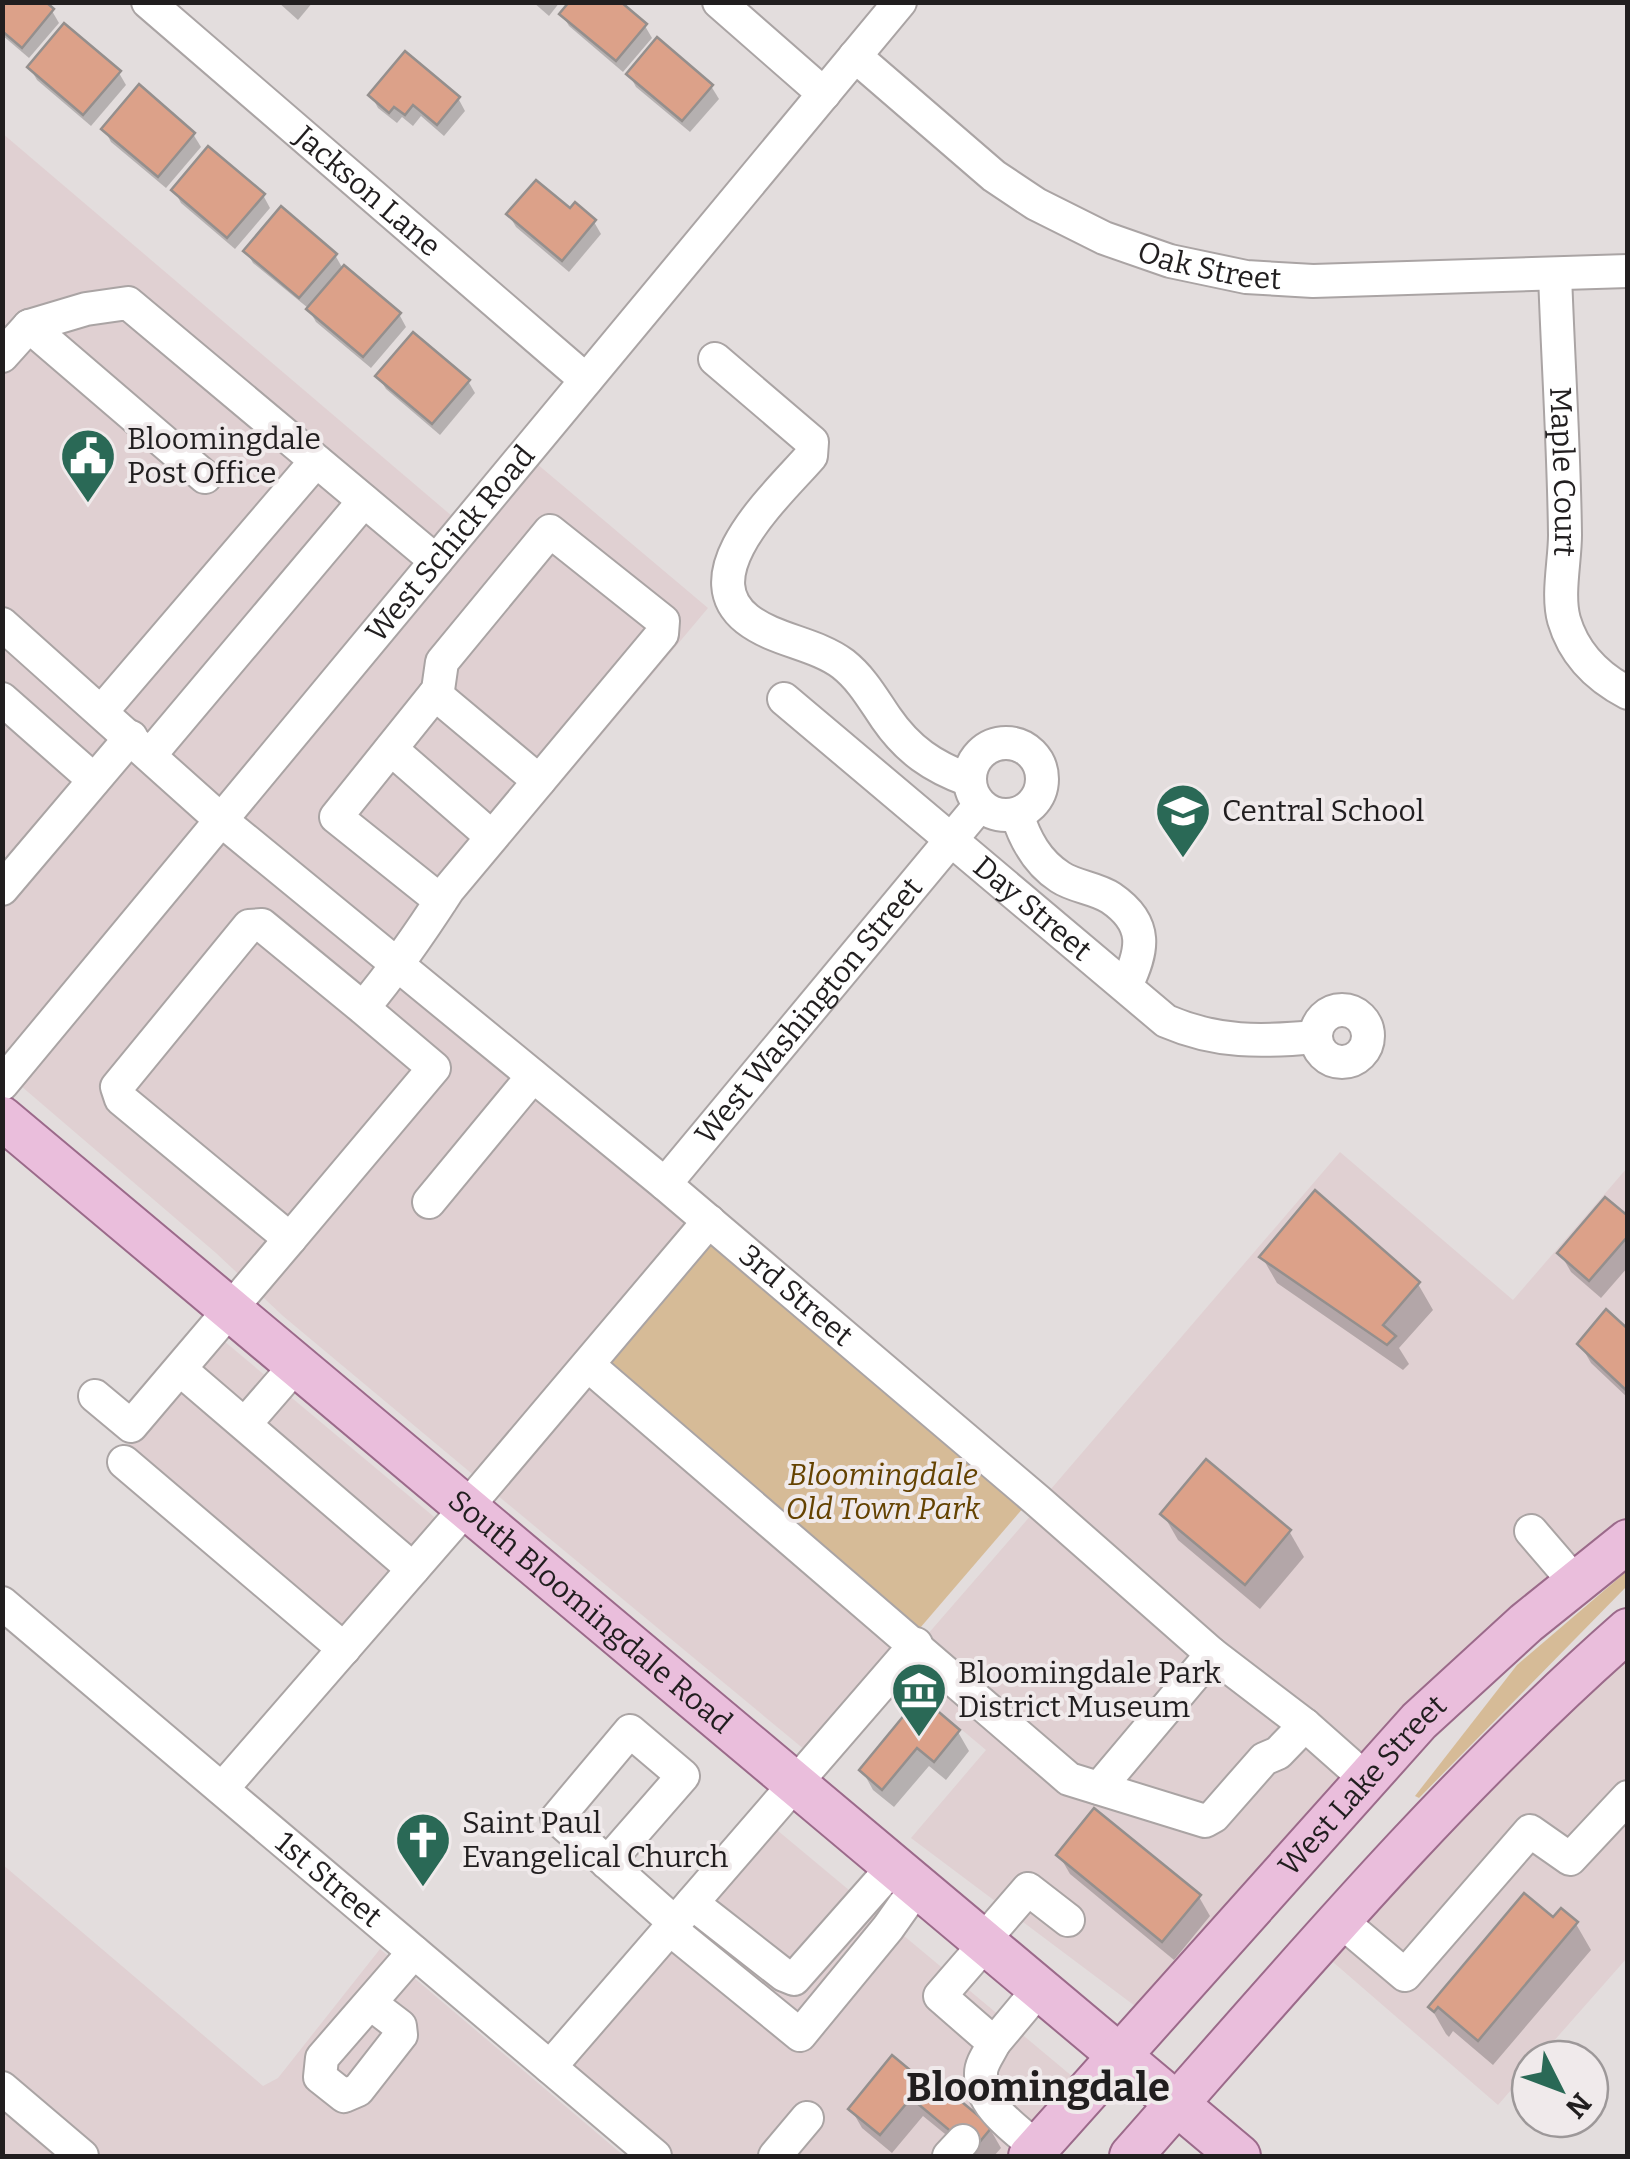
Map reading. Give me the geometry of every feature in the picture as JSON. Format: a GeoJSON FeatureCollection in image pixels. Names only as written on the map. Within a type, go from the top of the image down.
{"type":"FeatureCollection","features":[{"type":"Feature","properties":{"kind":"main road","name":"South Bloomingdale Road"},"geometry":{"type":"LineString","coordinates":[[2,1118],[1240,2156]]}},
{"type":"Feature","properties":{"kind":"main road","name":"West Lake Street"},"geometry":{"type":"LineString","coordinates":[[1034,2152],[1366,1779],[1467,1676],[1574,1581],[1628,1540]]}},
{"type":"Feature","properties":{"kind":"main road"},"geometry":{"type":"LineString","coordinates":[[1132,2156],[1438,1812],[1533,1716],[1624,1639]]}},
{"type":"Feature","properties":{"kind":"street","name":"Jackson Lane"},"geometry":{"type":"LineString","coordinates":[[148,2],[586,380]]}},
{"type":"Feature","properties":{"kind":"street"},"geometry":{"type":"LineString","coordinates":[[720,2],[824,94]]}},
{"type":"Feature","properties":{"kind":"street","name":"West Schick Road"},"geometry":{"type":"LineString","coordinates":[[2,1084],[900,2]]}},
{"type":"Feature","properties":{"kind":"street","name":"Oak Street"},"geometry":{"type":"LineString","coordinates":[[855,56],[994,176],[1036,204],[1104,238],[1170,261],[1246,277],[1313,281],[1628,271]]}},
{"type":"Feature","properties":{"kind":"street","name":"Maple Court"},"geometry":{"type":"LineString","coordinates":[[1555,274],[1563,617],[1577,650],[1587,662],[1602,678],[1628,693]]}},
{"type":"Feature","properties":{"kind":"street"},"geometry":{"type":"LineString","coordinates":[[2,356],[29,326],[86,309],[128,303],[436,561]]}},
{"type":"Feature","properties":{"kind":"street"},"geometry":{"type":"LineString","coordinates":[[29,326],[205,477]]}},
{"type":"Feature","properties":{"kind":"street"},"geometry":{"type":"LineString","coordinates":[[714,360],[812,442],[811,456],[736,544],[728,573],[732,602],[748,620],[817,649],[844,665],[872,695],[909,747],[974,792],[992,814],[1017,814],[1028,808],[1041,788],[1039,764],[1023,747],[1000,743],[989,747],[972,763],[974,792]]}},
{"type":"Feature","properties":{"kind":"street"},"geometry":{"type":"LineString","coordinates":[[102,711],[316,460]]}},
{"type":"Feature","properties":{"kind":"street"},"geometry":{"type":"LineString","coordinates":[[2,889],[94,780],[140,746],[364,501]]}},
{"type":"Feature","properties":{"kind":"street"},"geometry":{"type":"LineString","coordinates":[[363,1008],[399,965],[440,901],[662,634],[663,621],[550,531],[442,662],[435,694],[336,817],[440,901]]}},
{"type":"Feature","properties":{"kind":"street","name":"3rd Street"},"geometry":{"type":"LineString","coordinates":[[2,624],[221,820],[665,1184],[1212,1654],[1305,1725],[1366,1779]]}},
{"type":"Feature","properties":{"kind":"street"},"geometry":{"type":"LineString","coordinates":[[435,694],[539,781]]}},
{"type":"Feature","properties":{"kind":"street","name":"Day Street"},"geometry":{"type":"LineString","coordinates":[[784,698],[1166,1021],[1194,1034],[1220,1039],[1316,1036]]}},
{"type":"Feature","properties":{"kind":"street"},"geometry":{"type":"LineString","coordinates":[[2,699],[94,780]]}},
{"type":"Feature","properties":{"kind":"street"},"geometry":{"type":"LineString","coordinates":[[391,749],[492,837]]}},
{"type":"Feature","properties":{"kind":"street","name":"West Washington Street"},"geometry":{"type":"LineString","coordinates":[[665,1184],[952,838],[974,792]]}},
{"type":"Feature","properties":{"kind":"street"},"geometry":{"type":"LineString","coordinates":[[1017,814],[1024,838],[1062,878],[1110,897],[1130,916],[1140,933],[1140,957],[1126,986]]}},
{"type":"Feature","properties":{"kind":"street"},"geometry":{"type":"LineString","coordinates":[[95,1396],[131,1426],[232,1309],[434,1068],[262,925],[249,926],[117,1086],[121,1099],[290,1239]]}},
{"type":"Feature","properties":{"kind":"street"},"geometry":{"type":"LineString","coordinates":[[429,1202],[533,1076]]}},
{"type":"Feature","properties":{"kind":"street"},"geometry":{"type":"LineString","coordinates":[[222,1789],[709,1221]]}},
{"type":"Feature","properties":{"kind":"street"},"geometry":{"type":"LineString","coordinates":[[245,1424],[297,1364]]}},
{"type":"Feature","properties":{"kind":"street"},"geometry":{"type":"LineString","coordinates":[[588,1364],[1069,1779],[1205,1822],[1264,1759],[1278,1753],[1305,1725]]}},
{"type":"Feature","properties":{"kind":"street"},"geometry":{"type":"LineString","coordinates":[[189,1377],[413,1569]]}},
{"type":"Feature","properties":{"kind":"street"},"geometry":{"type":"LineString","coordinates":[[124,1462],[344,1649]]}},
{"type":"Feature","properties":{"kind":"street"},"geometry":{"type":"LineString","coordinates":[[1531,1531],[1574,1581]]}},
{"type":"Feature","properties":{"kind":"street","name":"1st Street"},"geometry":{"type":"LineString","coordinates":[[2,1603],[655,2156]]}},
{"type":"Feature","properties":{"kind":"street"},"geometry":{"type":"LineString","coordinates":[[550,2068],[916,1644]]}},
{"type":"Feature","properties":{"kind":"street"},"geometry":{"type":"LineString","coordinates":[[1099,1788],[1212,1654]]}},
{"type":"Feature","properties":{"kind":"street"},"geometry":{"type":"LineString","coordinates":[[1341,1922],[1406,1974],[1530,1831],[1570,1860],[1628,1797]]}},
{"type":"Feature","properties":{"kind":"street"},"geometry":{"type":"LineString","coordinates":[[608,1862],[679,1918],[800,2035],[888,1928],[905,1877]]}},
{"type":"Feature","properties":{"kind":"street"},"geometry":{"type":"LineString","coordinates":[[679,1918],[794,1979],[905,1877]]}},
{"type":"Feature","properties":{"kind":"street"},"geometry":{"type":"LineString","coordinates":[[994,2043],[940,1996],[1028,1889],[1068,1920]]}},
{"type":"Feature","properties":{"kind":"street"},"geometry":{"type":"LineString","coordinates":[[370,2003],[414,1952]]}},
{"type":"Feature","properties":{"kind":"street"},"geometry":{"type":"LineString","coordinates":[[1034,2152],[971,2130],[980,2070],[994,2043],[1040,1988]]}},
{"type":"Feature","properties":{"kind":"street"},"geometry":{"type":"LineString","coordinates":[[2,2088],[82,2156]]}},
{"type":"Feature","properties":{"kind":"street"},"geometry":{"type":"LineString","coordinates":[[776,2156],[807,2118]]}},
{"type":"Feature","properties":{"kind":"shaded area"},"geometry":{"type":"Polygon","coordinates":[[[2,133],[459,522],[2,1067],[2,133]]]}},
{"type":"Feature","properties":{"kind":"shaded area"},"geometry":{"type":"Polygon","coordinates":[[[530,458],[708,608],[409,964],[702,1223],[483,1483],[283,1316],[216,1253],[21,1086],[530,458]]]}},
{"type":"Feature","properties":{"kind":"shaded area"},"geometry":{"type":"Polygon","coordinates":[[[1340,1152],[1513,1300],[1627,1168],[1627,1533],[1371,1782],[1045,1496],[1340,1152]]]}},
{"type":"Feature","properties":{"kind":"shaded area"},"geometry":{"type":"Polygon","coordinates":[[[218,1336],[439,1521],[332,1651],[111,1466],[218,1336]]]}},
{"type":"Feature","properties":{"kind":"shaded area"},"geometry":{"type":"Polygon","coordinates":[[[588,1372],[908,1644],[811,1755],[491,1490],[588,1372]]]}},
{"type":"Feature","properties":{"kind":"shaded area"},"geometry":{"type":"Polygon","coordinates":[[[1039,1506],[1365,1792],[1155,2021],[911,1838],[986,1750],[894,1673],[1039,1506]]]}},
{"type":"Feature","properties":{"kind":"shaded area"},"geometry":{"type":"Polygon","coordinates":[[[1627,1644],[1627,1958],[1556,2039],[1510,2039],[1510,2091],[1498,2105],[1326,1956],[1627,1644]]]}},
{"type":"Feature","properties":{"kind":"shaded area"},"geometry":{"type":"Polygon","coordinates":[[[771,1825],[1091,2092],[1038,2156],[649,2156],[551,2076],[771,1825]]]}},
{"type":"Feature","properties":{"kind":"shaded area"},"geometry":{"type":"Polygon","coordinates":[[[2,1864],[263,2086],[278,2078],[380,1949],[624,2156],[3,2156],[2,1864]]]}},
{"type":"Feature","properties":{"kind":"green space","name":"Bloomingdale Old Town Park"},"geometry":{"type":"Polygon","coordinates":[[[711,1233],[1030,1500],[914,1635],[600,1366],[711,1233]]]}},
{"type":"Feature","properties":{"kind":"green space"},"geometry":{"type":"Polygon","coordinates":[[[1627,1571],[1627,1586],[1419,1798],[1415,1796],[1517,1665],[1627,1571]]]}},
{"type":"Feature","properties":{"kind":"building"},"geometry":{"type":"Polygon","coordinates":[[[2,2],[46,2],[54,9],[22,48],[2,31],[2,2]]]}},
{"type":"Feature","properties":{"kind":"building"},"geometry":{"type":"Polygon","coordinates":[[[569,2],[621,2],[647,24],[616,61],[559,14],[569,2]]]}},
{"type":"Feature","properties":{"kind":"building"},"geometry":{"type":"Polygon","coordinates":[[[64,23],[121,71],[83,115],[27,67],[64,23]]]}},
{"type":"Feature","properties":{"kind":"building"},"geometry":{"type":"Polygon","coordinates":[[[657,37],[713,85],[682,121],[626,74],[657,37]]]}},
{"type":"Feature","properties":{"kind":"building"},"geometry":{"type":"Polygon","coordinates":[[[405,51],[460,97],[437,125],[413,105],[405,115],[394,107],[389,113],[368,95],[405,51]]]}},
{"type":"Feature","properties":{"kind":"building"},"geometry":{"type":"Polygon","coordinates":[[[139,84],[195,133],[158,177],[101,129],[139,84]]]}},
{"type":"Feature","properties":{"kind":"building"},"geometry":{"type":"Polygon","coordinates":[[[208,146],[265,194],[227,238],[171,190],[208,146]]]}},
{"type":"Feature","properties":{"kind":"building"},"geometry":{"type":"Polygon","coordinates":[[[536,180],[570,208],[575,202],[596,220],[562,261],[506,214],[536,180]]]}},
{"type":"Feature","properties":{"kind":"building"},"geometry":{"type":"Polygon","coordinates":[[[281,206],[337,254],[299,298],[243,251],[281,206]]]}},
{"type":"Feature","properties":{"kind":"building"},"geometry":{"type":"Polygon","coordinates":[[[344,265],[401,313],[363,357],[306,309],[344,265]]]}},
{"type":"Feature","properties":{"kind":"building"},"geometry":{"type":"Polygon","coordinates":[[[413,332],[470,380],[432,424],[375,376],[413,332]]]}},
{"type":"Feature","properties":{"kind":"building"},"geometry":{"type":"Polygon","coordinates":[[[1315,1190],[1420,1282],[1383,1325],[1396,1336],[1387,1345],[1259,1257],[1315,1190]]]}},
{"type":"Feature","properties":{"kind":"building"},"geometry":{"type":"Polygon","coordinates":[[[1605,1197],[1628,1216],[1628,1236],[1589,1281],[1557,1253],[1605,1197]]]}},
{"type":"Feature","properties":{"kind":"building"},"geometry":{"type":"Polygon","coordinates":[[[1606,1309],[1628,1329],[1628,1392],[1577,1344],[1606,1309]]]}},
{"type":"Feature","properties":{"kind":"building"},"geometry":{"type":"Polygon","coordinates":[[[1206,1459],[1291,1530],[1245,1585],[1160,1514],[1206,1459]]]}},
{"type":"Feature","properties":{"kind":"building","name":"Bloomingdale Park District Museum"},"geometry":{"type":"Polygon","coordinates":[[[920,1696],[960,1730],[934,1762],[917,1748],[882,1790],[859,1770],[920,1696]]]}},
{"type":"Feature","properties":{"kind":"building"},"geometry":{"type":"Polygon","coordinates":[[[1094,1808],[1201,1895],[1162,1942],[1056,1855],[1094,1808]]]}},
{"type":"Feature","properties":{"kind":"building"},"geometry":{"type":"Polygon","coordinates":[[[1524,1893],[1553,1917],[1561,1908],[1578,1922],[1478,2041],[1438,2007],[1434,2012],[1428,2007],[1524,1893]]]}},
{"type":"Feature","properties":{"kind":"building"},"geometry":{"type":"Polygon","coordinates":[[[892,2055],[922,2080],[927,2073],[992,2127],[973,2150],[911,2098],[880,2135],[848,2109],[892,2055]]]}},
{"type":"Feature","properties":{"kind":"place","name":"Bloomingdale Post Office"},"geometry":{"type":"Point","coordinates":[88,505]}},
{"type":"Feature","properties":{"kind":"place","name":"Central School"},"geometry":{"type":"Point","coordinates":[1183,860]}},
{"type":"Feature","properties":{"kind":"place","name":"Bloomingdale Park District Museum"},"geometry":{"type":"Point","coordinates":[919,1739]}},
{"type":"Feature","properties":{"kind":"place","name":"Saint Paul Evangelical Church"},"geometry":{"type":"Point","coordinates":[423,1889]}},
{"type":"Feature","properties":{"kind":"district","name":"Bloomingdale"},"geometry":{"type":"Point","coordinates":[1038,2087]}}]}
